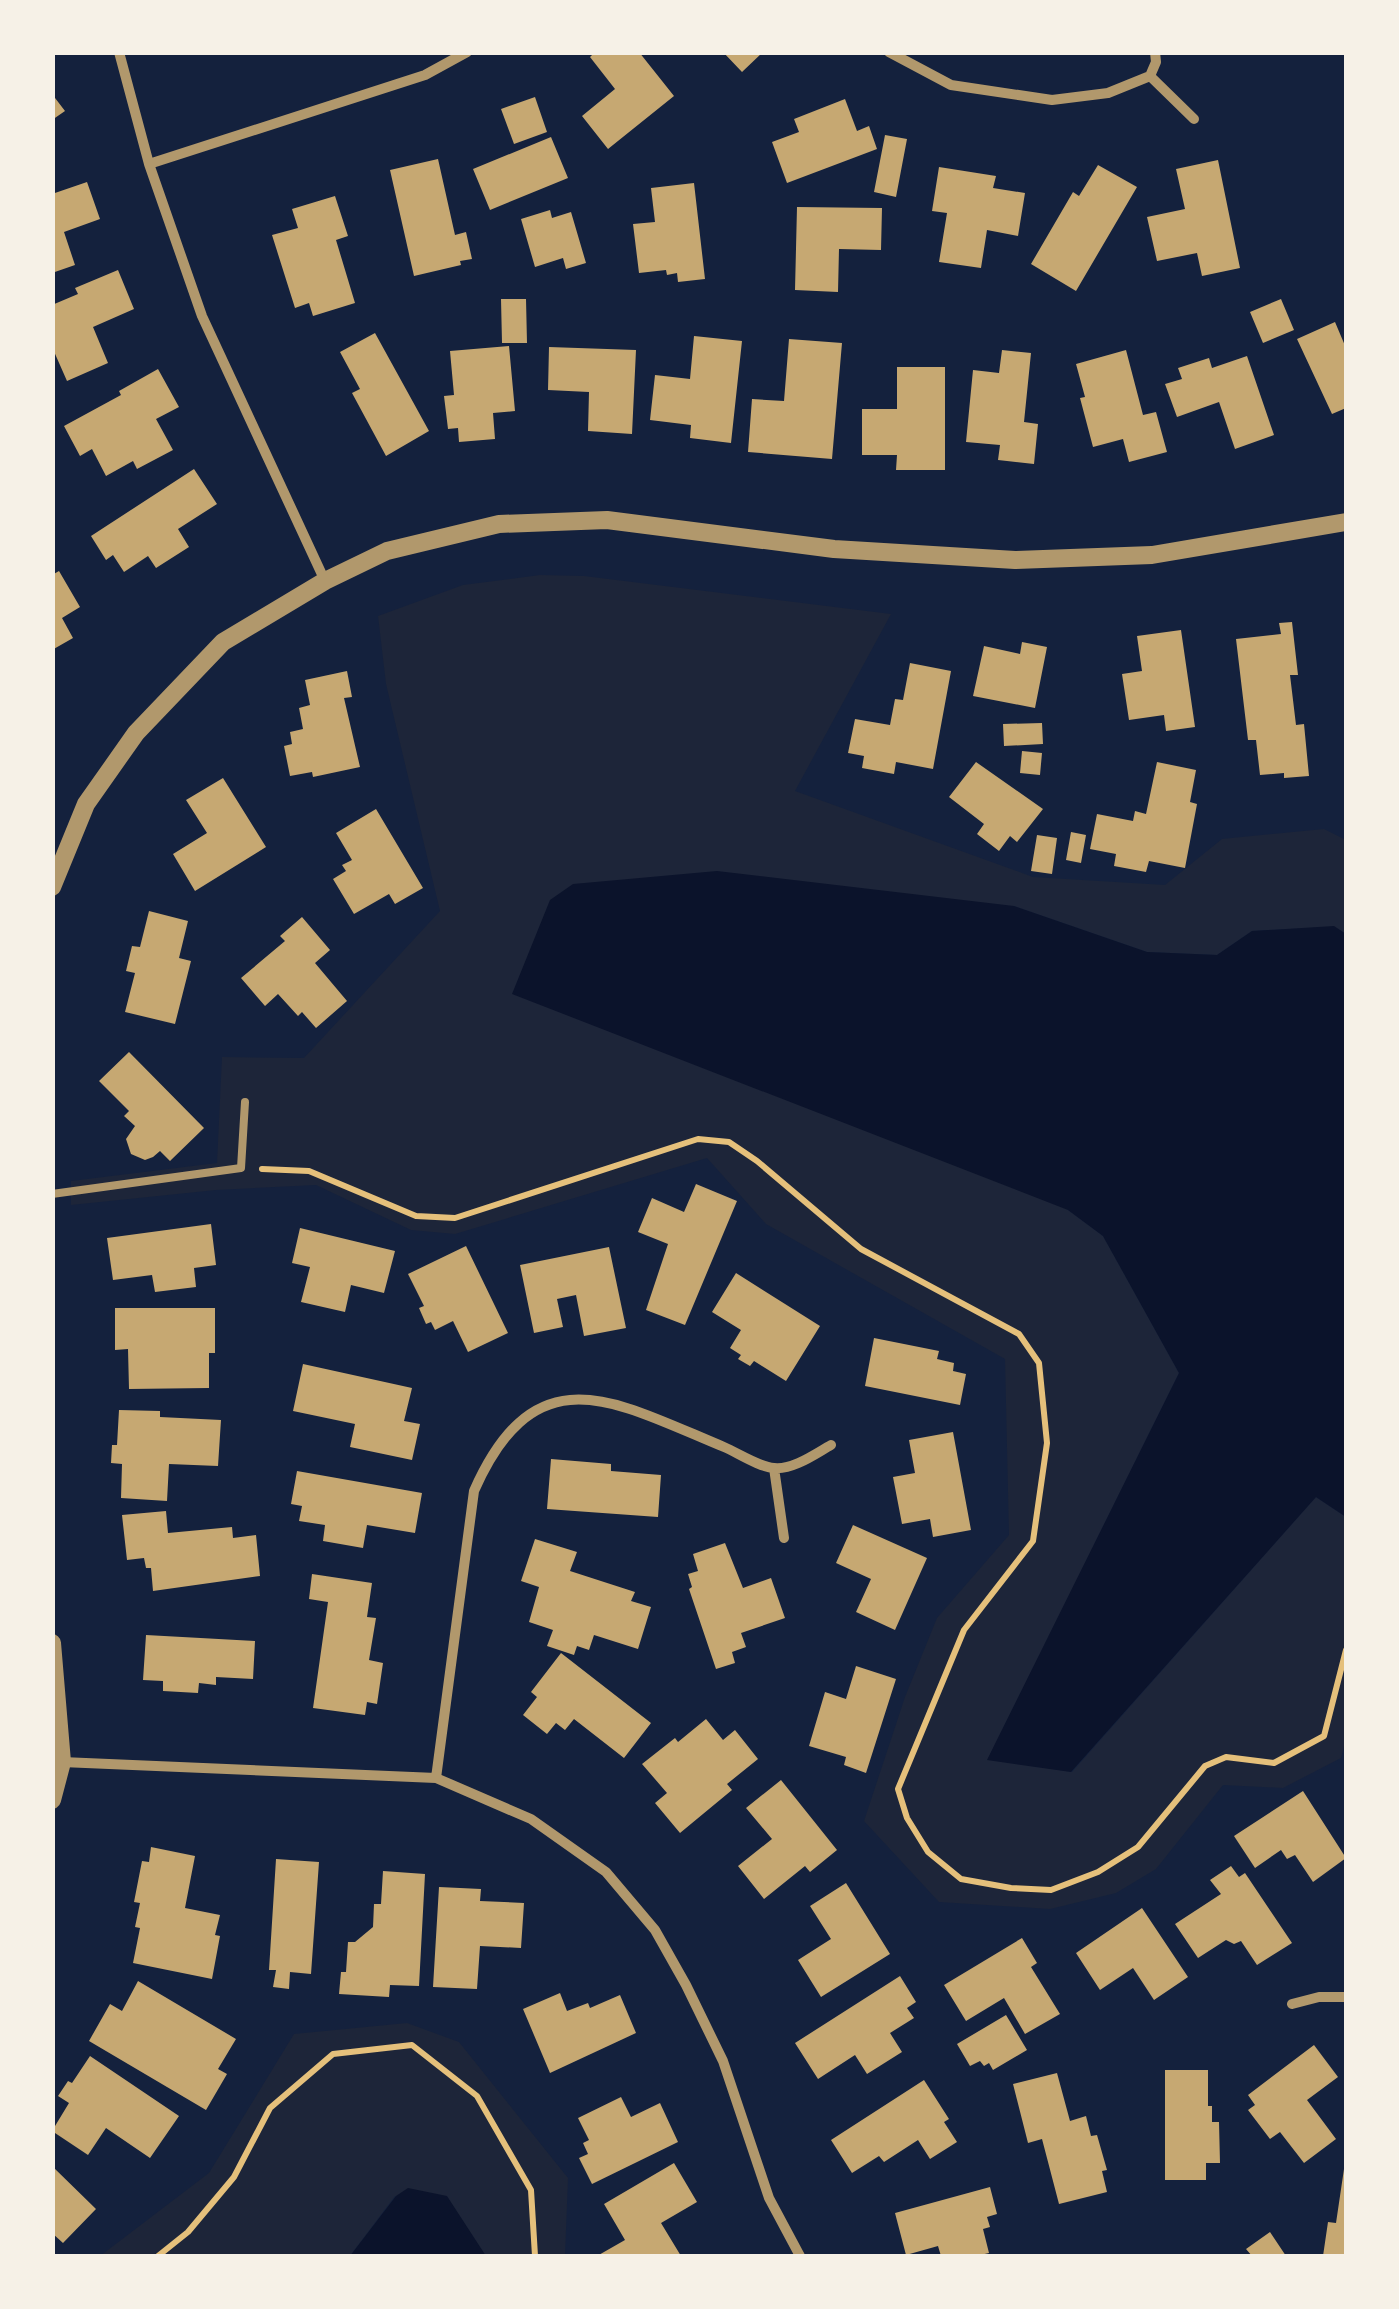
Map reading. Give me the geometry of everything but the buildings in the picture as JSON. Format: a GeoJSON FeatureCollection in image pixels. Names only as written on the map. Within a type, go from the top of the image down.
{"type":"FeatureCollection","features":[{"type":"Feature","properties":{"kind":"street"},"geometry":{"type":"LineString","coordinates":[[119,52],[150,164],[202,316],[325,581]]}},
{"type":"Feature","properties":{"kind":"street"},"geometry":{"type":"LineString","coordinates":[[150,164],[425,75],[467,52]]}},
{"type":"Feature","properties":{"kind":"street"},"geometry":{"type":"LineString","coordinates":[[889,52],[951,86],[1052,100],[1108,92],[1150,76],[1156,62],[1155,52]]}},
{"type":"Feature","properties":{"kind":"street"},"geometry":{"type":"LineString","coordinates":[[1150,76],[1194,119]]}},
{"type":"Feature","properties":{"kind":"street"},"geometry":{"type":"LineString","coordinates":[[52,888],[86,804],[136,732],[223,642],[325,581],[387,550],[499,524],[607,520],[834,549],[1015,560],[1152,556],[1346,522]]}},
{"type":"Feature","properties":{"kind":"street"},"geometry":{"type":"LineString","coordinates":[[436,1778],[474,1491],[491,1452],[509,1430],[540,1408],[580,1399],[614,1402],[774,1468],[804,1461],[831,1445]]}},
{"type":"Feature","properties":{"kind":"street"},"geometry":{"type":"LineString","coordinates":[[774,1468],[784,1538]]}},
{"type":"Feature","properties":{"kind":"street"},"geometry":{"type":"LineString","coordinates":[[52,1643],[62,1762],[52,1800]]}},
{"type":"Feature","properties":{"kind":"street"},"geometry":{"type":"LineString","coordinates":[[62,1762],[436,1778],[531,1819],[606,1872],[655,1930],[686,1984],[722,2061],[769,2198],[800,2256]]}},
{"type":"Feature","properties":{"kind":"street"},"geometry":{"type":"LineString","coordinates":[[1292,2004],[1346,1996]]}},
{"type":"Feature","properties":{"kind":"lane"},"geometry":{"type":"LineString","coordinates":[[52,1194],[240,1168],[245,1102]]}},
{"type":"Feature","properties":{"kind":"path"},"geometry":{"type":"LineString","coordinates":[[240,1168],[309,1171],[416,1216],[456,1218],[698,1138],[729,1142],[860,1249],[1018,1334],[1039,1363],[1046,1443],[1032,1542],[964,1630],[898,1789],[908,1818],[928,1852],[961,1879],[1052,1890],[1098,1872],[1138,1847],[1205,1766],[1226,1757],[1274,1764],[1324,1736],[1346,1650]]}},
{"type":"Feature","properties":{"kind":"path"},"geometry":{"type":"LineString","coordinates":[[158,2256],[188,2232],[234,2177],[270,2108],[333,2054],[412,2045],[476,2096],[522,2174],[531,2190],[535,2256]]}},
{"type":"Feature","properties":{"kind":"shaded area"},"geometry":{"type":"Polygon","coordinates":[[[540,575],[584,576],[891,614],[795,791],[1033,877],[1165,885],[1222,839],[1324,829],[1346,840],[1346,934],[1333,927],[1252,931],[1217,955],[1147,952],[1014,906],[1068,1210],[1103,1236],[1179,1373],[988,1759],[1072,1772],[1316,1497],[1346,1517],[1346,1739],[1341,1758],[1283,1788],[1223,1785],[1156,1869],[1116,1893],[1050,1909],[939,1902],[864,1821],[905,1697],[937,1618],[1009,1535],[1005,1359],[766,1224],[707,1158],[455,1234],[411,1230],[316,1185],[216,1190],[71,1205],[71,1181],[217,1163],[222,1057],[304,1058],[440,911],[386,684],[378,616],[463,585],[540,575]]]}},
{"type":"Feature","properties":{"kind":"shaded area"},"geometry":{"type":"Polygon","coordinates":[[[717,871],[1014,906],[1147,952],[1217,955],[1252,931],[1334,926],[1346,934],[1346,1517],[1316,1497],[1071,1772],[987,1760],[1179,1373],[1103,1236],[1068,1210],[512,994],[550,900],[573,884],[717,871]]]}},
{"type":"Feature","properties":{"kind":"shaded area"},"geometry":{"type":"Polygon","coordinates":[[[407,2023],[459,2042],[568,2178],[565,2256],[486,2256],[395,2196],[350,2256],[100,2256],[209,2173],[294,2034],[407,2023]]]}},
{"type":"Feature","properties":{"kind":"shaded area"},"geometry":{"type":"Polygon","coordinates":[[[408,2188],[447,2196],[486,2256],[350,2256],[396,2196],[408,2188]]]}}]}
